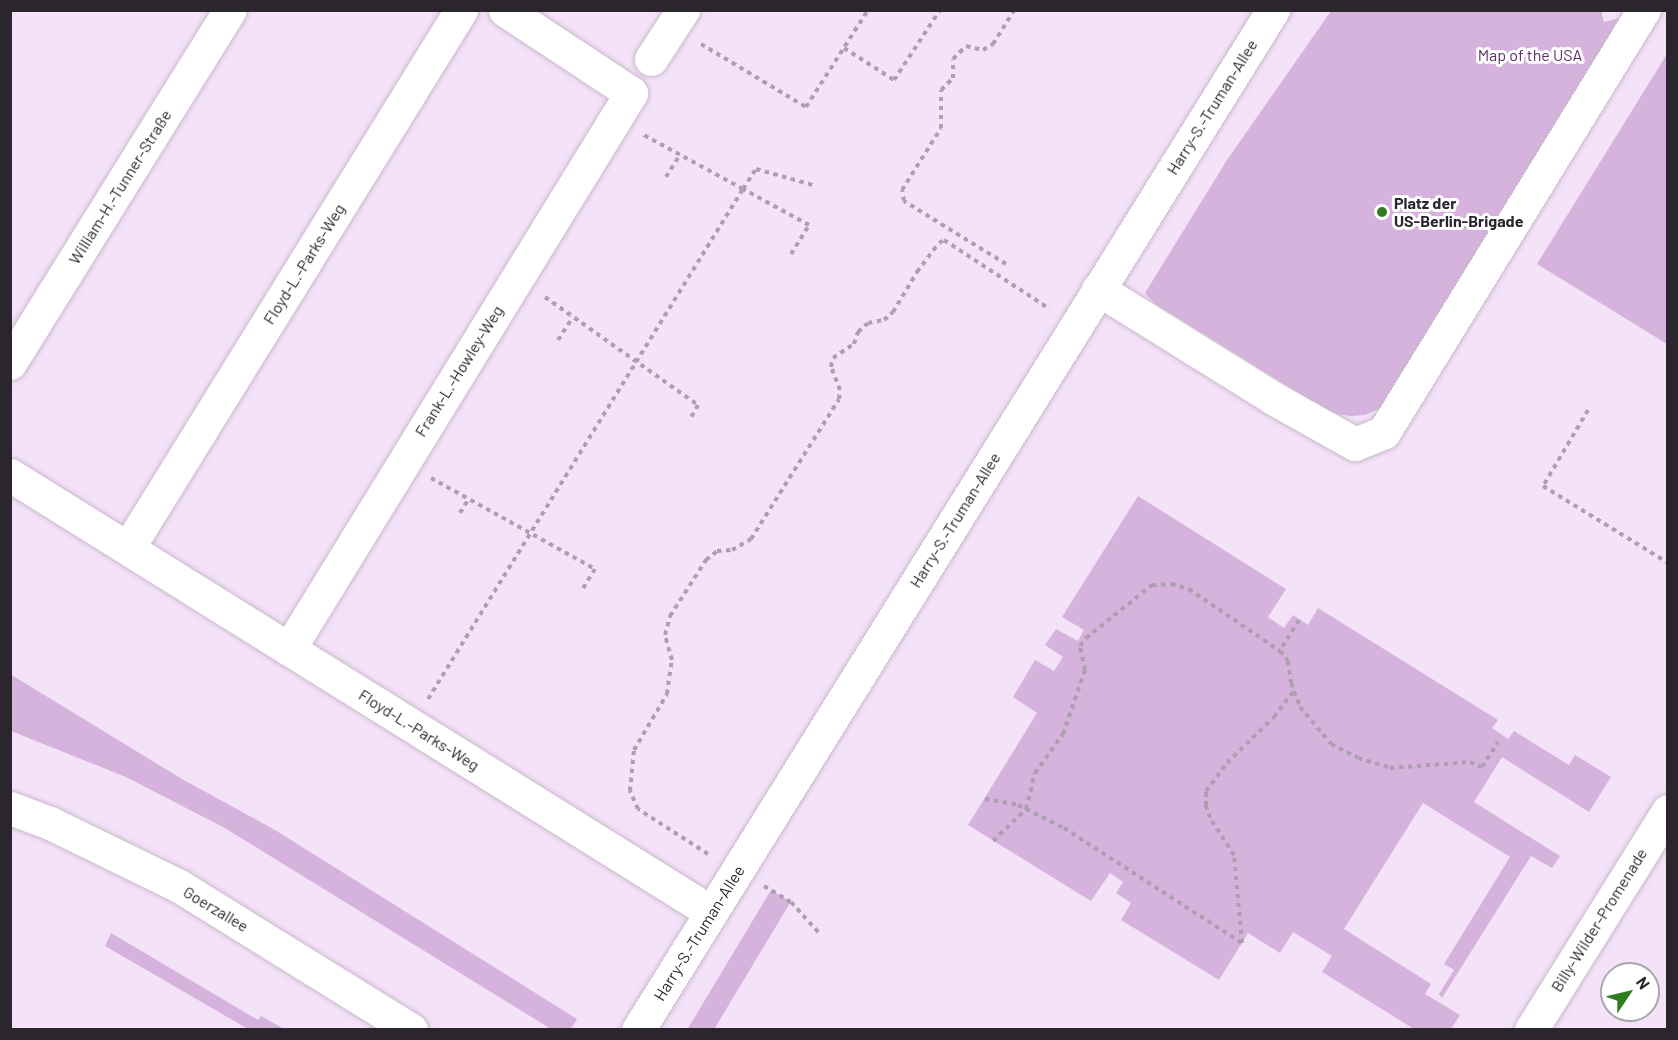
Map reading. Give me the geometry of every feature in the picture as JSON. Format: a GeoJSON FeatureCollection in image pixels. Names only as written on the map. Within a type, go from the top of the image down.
{"type":"FeatureCollection","features":[{"type":"Feature","properties":{"kind":"street","name":"William-H.-Tunner-Straße"},"geometry":{"type":"LineString","coordinates":[[10,363],[230,10]]}},
{"type":"Feature","properties":{"kind":"street","name":"Floyd-L.-Parks-Weg"},"geometry":{"type":"LineString","coordinates":[[128,548],[461,10]]}},
{"type":"Feature","properties":{"kind":"street"},"geometry":{"type":"LineString","coordinates":[[505,10],[623,106]]}},
{"type":"Feature","properties":{"kind":"street","name":"Harry-S.-Truman-Allee"},"geometry":{"type":"LineString","coordinates":[[638,1029],[1273,10]]}},
{"type":"Feature","properties":{"kind":"street"},"geometry":{"type":"LineString","coordinates":[[1098,289],[1273,398],[1355,444],[1384,432],[1644,10]]}},
{"type":"Feature","properties":{"kind":"street"},"geometry":{"type":"LineString","coordinates":[[651,59],[677,19]]}},
{"type":"Feature","properties":{"kind":"street","name":"Frank-L.-Howley-Weg"},"geometry":{"type":"LineString","coordinates":[[289,649],[623,106]]}},
{"type":"Feature","properties":{"kind":"street","name":"Floyd-L.-Parks-Weg"},"geometry":{"type":"LineString","coordinates":[[10,475],[711,912]]}},
{"type":"Feature","properties":{"kind":"street","name":"Goerzallee"},"geometry":{"type":"LineString","coordinates":[[10,808],[60,828],[179,886],[411,1029]]}},
{"type":"Feature","properties":{"kind":"street","name":"Billy-Wilder-Promenade"},"geometry":{"type":"LineString","coordinates":[[1531,1029],[1668,811]]}},
{"type":"Feature","properties":{"kind":"path"},"geometry":{"type":"LineString","coordinates":[[677,19],[806,108],[868,10]]}},
{"type":"Feature","properties":{"kind":"path"},"geometry":{"type":"LineString","coordinates":[[844,48],[894,80],[939,10]]}},
{"type":"Feature","properties":{"kind":"path"},"geometry":{"type":"LineString","coordinates":[[1006,264],[904,201],[902,190],[941,128],[941,90],[953,78],[953,59],[966,46],[983,50],[993,44],[1014,10]]}},
{"type":"Feature","properties":{"kind":"path"},"geometry":{"type":"LineString","coordinates":[[623,106],[680,154],[809,225],[791,254]]}},
{"type":"Feature","properties":{"kind":"path"},"geometry":{"type":"LineString","coordinates":[[666,177],[680,154]]}},
{"type":"Feature","properties":{"kind":"path"},"geometry":{"type":"LineString","coordinates":[[411,725],[756,169],[816,186]]}},
{"type":"Feature","properties":{"kind":"path"},"geometry":{"type":"LineString","coordinates":[[819,933],[791,902],[638,809],[630,791],[634,750],[667,694],[672,660],[665,636],[670,616],[706,561],[717,551],[732,550],[751,538],[838,399],[840,390],[831,367],[833,357],[854,344],[858,332],[868,323],[884,320],[893,312],[916,272],[939,243],[944,240],[1076,326]]}},
{"type":"Feature","properties":{"kind":"path"},"geometry":{"type":"LineString","coordinates":[[517,277],[698,405],[689,422]]}},
{"type":"Feature","properties":{"kind":"path"},"geometry":{"type":"LineString","coordinates":[[558,340],[573,317]]}},
{"type":"Feature","properties":{"kind":"path"},"geometry":{"type":"LineString","coordinates":[[1588,410],[1543,486],[1668,563]]}},
{"type":"Feature","properties":{"kind":"path"},"geometry":{"type":"LineString","coordinates":[[401,465],[469,498],[595,569],[582,590]]}},
{"type":"Feature","properties":{"kind":"path"},"geometry":{"type":"LineString","coordinates":[[460,513],[469,498]]}},
{"type":"Feature","properties":{"kind":"path"},"geometry":{"type":"LineString","coordinates":[[993,841],[1026,809],[1035,773],[1064,734],[1085,670],[1080,646],[1086,638],[1152,585],[1171,584],[1190,589],[1280,651],[1288,661],[1300,707],[1331,744],[1359,758],[1390,768],[1470,762],[1482,767],[1498,742]]}},
{"type":"Feature","properties":{"kind":"path"},"geometry":{"type":"LineString","coordinates":[[1280,651],[1299,620]]}},
{"type":"Feature","properties":{"kind":"path"},"geometry":{"type":"LineString","coordinates":[[985,799],[1026,809],[1064,828],[1242,943],[1234,855],[1210,818],[1206,807],[1206,791],[1227,763],[1274,717],[1294,690]]}},
{"type":"Feature","properties":{"kind":"green space","name":"Platz der US-Berlin-Brigade"},"geometry":{"type":"Polygon","coordinates":[[[1601,10],[1604,22],[1619,18],[1614,33],[1382,407],[1365,415],[1351,416],[1331,413],[1154,303],[1145,293],[1227,160],[1331,11],[1601,10]]]}},
{"type":"Feature","properties":{"kind":"green space"},"geometry":{"type":"Polygon","coordinates":[[[1667,54],[1667,344],[1537,264],[1667,54]]]}},
{"type":"Feature","properties":{"kind":"green space"},"geometry":{"type":"Polygon","coordinates":[[[1138,496],[1286,589],[1268,617],[1284,628],[1293,615],[1308,625],[1318,608],[1498,720],[1492,728],[1508,739],[1514,731],[1569,765],[1575,755],[1611,777],[1589,812],[1502,757],[1474,802],[1560,856],[1552,868],[1531,856],[1442,998],[1439,994],[1454,970],[1444,964],[1510,857],[1423,803],[1344,929],[1431,984],[1425,994],[1460,1015],[1451,1029],[1414,1029],[1322,972],[1332,956],[1293,932],[1280,953],[1248,933],[1219,980],[1121,920],[1131,903],[1116,893],[1123,882],[1110,873],[1091,901],[968,825],[1037,713],[1013,697],[1035,660],[1054,671],[1063,657],[1045,645],[1056,629],[1078,641],[1084,630],[1062,617],[1138,496]]]}},
{"type":"Feature","properties":{"kind":"green space"},"geometry":{"type":"Polygon","coordinates":[[[10,674],[182,779],[275,830],[577,1019],[571,1029],[551,1029],[223,827],[126,777],[11,731],[10,674]]]}},
{"type":"Feature","properties":{"kind":"green space"},"geometry":{"type":"Polygon","coordinates":[[[771,890],[791,902],[714,1030],[687,1030],[771,890]]]}},
{"type":"Feature","properties":{"kind":"green space"},"geometry":{"type":"Polygon","coordinates":[[[111,933],[258,1020],[261,1016],[284,1029],[248,1029],[105,946],[111,933]]]}},
{"type":"Feature","properties":{"kind":"place","name":"Platz der US-Berlin-Brigade"},"geometry":{"type":"Point","coordinates":[1382,212]}},
{"type":"Feature","properties":{"kind":"park label","name":"Map of the USA"},"geometry":{"type":"Point","coordinates":[1530,55]}}]}
